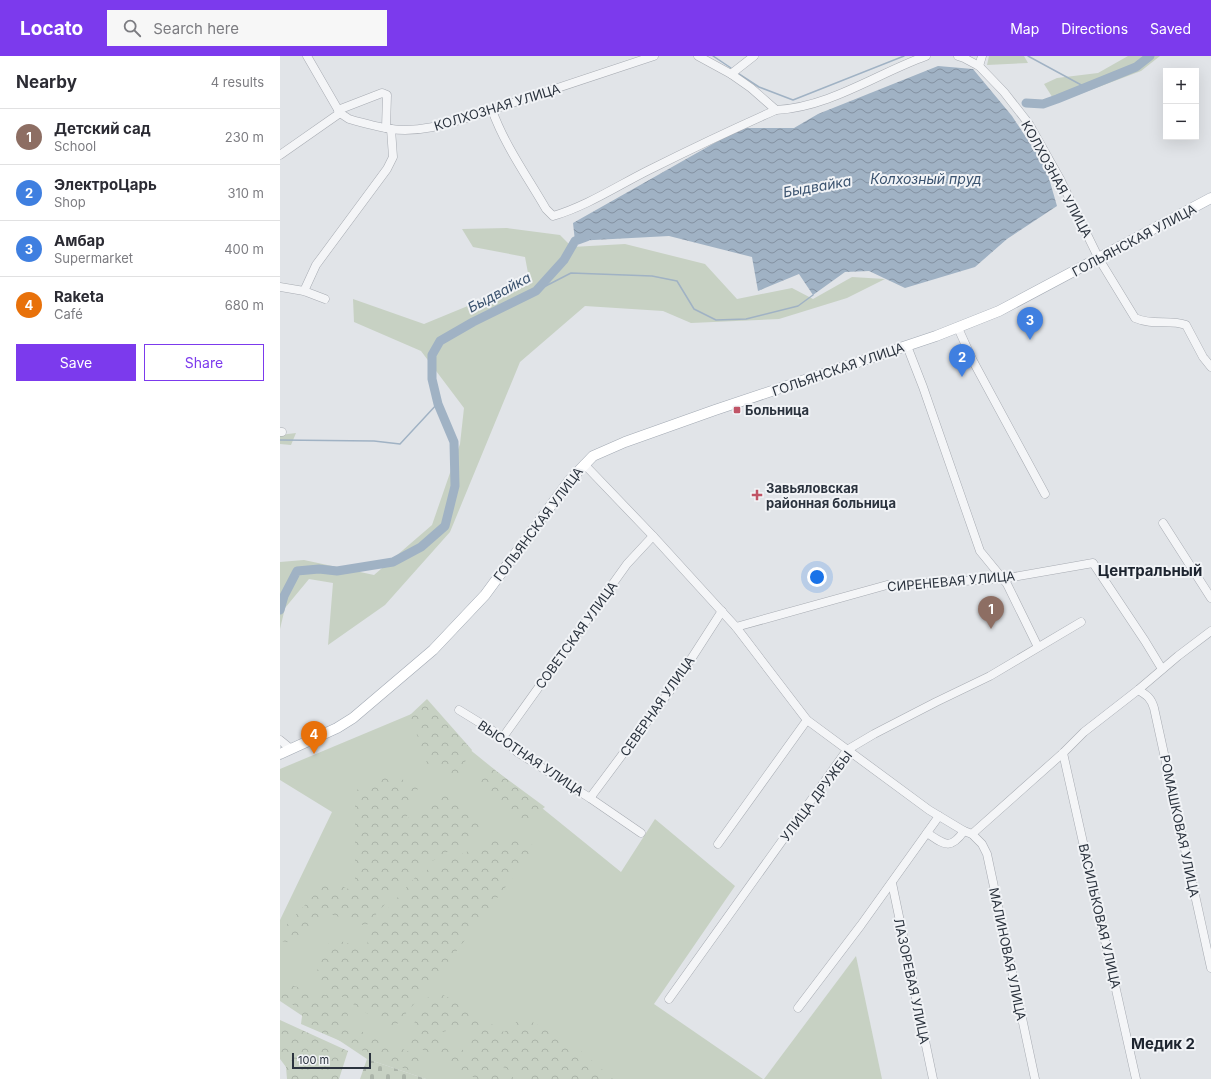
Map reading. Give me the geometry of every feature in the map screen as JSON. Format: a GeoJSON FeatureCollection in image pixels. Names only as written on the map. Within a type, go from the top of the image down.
{"type":"FeatureCollection","features":[{"type":"Feature","properties":{"kind":"main road","name":"ГОЛЬЯНСКАЯ УЛИЦА"},"geometry":{"type":"LineString","coordinates":[[280,754],[337,728],[353,718],[433,650],[485,595],[569,481],[593,456],[625,442],[715,410],[958,328],[1017,302],[1211,198]]}},
{"type":"Feature","properties":{"kind":"street"},"geometry":{"type":"LineString","coordinates":[[307,56],[339,111]]}},
{"type":"Feature","properties":{"kind":"street","name":"КОЛХОЗНАЯ УЛИЦА"},"geometry":{"type":"LineString","coordinates":[[339,111],[349,119],[389,129],[424,129],[443,125],[492,110],[654,56]]}},
{"type":"Feature","properties":{"kind":"street"},"geometry":{"type":"LineString","coordinates":[[698,56],[731,74],[751,88],[776,110]]}},
{"type":"Feature","properties":{"kind":"street"},"geometry":{"type":"LineString","coordinates":[[731,74],[754,56]]}},
{"type":"Feature","properties":{"kind":"street"},"geometry":{"type":"LineString","coordinates":[[492,110],[509,148],[546,209],[552,216],[571,210],[731,129],[776,110],[793,109],[834,96],[926,56]]}},
{"type":"Feature","properties":{"kind":"street","name":"КОЛХОЗНАЯ УЛИЦА"},"geometry":{"type":"LineString","coordinates":[[958,56],[978,66],[1004,92],[1030,124],[1099,259],[1135,318],[1143,322],[1177,323],[1186,325],[1203,357],[1211,367]]}},
{"type":"Feature","properties":{"kind":"street"},"geometry":{"type":"LineString","coordinates":[[978,66],[982,56]]}},
{"type":"Feature","properties":{"kind":"street"},"geometry":{"type":"LineString","coordinates":[[280,155],[339,111],[382,93],[387,95],[389,129],[393,156],[387,169],[316,264],[304,291]]}},
{"type":"Feature","properties":{"kind":"street"},"geometry":{"type":"LineString","coordinates":[[280,287],[304,291],[325,300]]}},
{"type":"Feature","properties":{"kind":"street"},"geometry":{"type":"LineString","coordinates":[[958,328],[973,361],[1045,494]]}},
{"type":"Feature","properties":{"kind":"street"},"geometry":{"type":"LineString","coordinates":[[907,346],[923,387],[980,551],[1007,584],[1038,647]]}},
{"type":"Feature","properties":{"kind":"street","name":"МАЛИНОВАЯ УЛИЦА"},"geometry":{"type":"LineString","coordinates":[[584,464],[722,611],[806,720],[939,816],[968,832],[985,848],[1035,1079]]}},
{"type":"Feature","properties":{"kind":"street"},"geometry":{"type":"LineString","coordinates":[[1163,523],[1211,598]]}},
{"type":"Feature","properties":{"kind":"street","name":"СОВЕТСКАЯ УЛИЦА"},"geometry":{"type":"LineString","coordinates":[[503,737],[627,564],[653,536]]}},
{"type":"Feature","properties":{"kind":"street","name":"СИРЕНЕВАЯ УЛИЦА"},"geometry":{"type":"LineString","coordinates":[[736,628],[887,585],[1002,579],[1093,563],[1145,640],[1162,669]]}},
{"type":"Feature","properties":{"kind":"street","name":"СЕВЕРНАЯ УЛИЦА"},"geometry":{"type":"LineString","coordinates":[[590,798],[675,684],[722,611]]}},
{"type":"Feature","properties":{"kind":"street","name":"УЛИЦА ДРУЖБЫ"},"geometry":{"type":"LineString","coordinates":[[669,999],[847,750],[874,734],[990,676],[1081,622]]}},
{"type":"Feature","properties":{"kind":"street"},"geometry":{"type":"LineString","coordinates":[[927,833],[942,843],[950,844],[957,841],[1063,753],[1084,732],[1211,631]]}},
{"type":"Feature","properties":{"kind":"street","name":"РОМАШКОВАЯ УЛИЦА"},"geometry":{"type":"LineString","coordinates":[[1138,690],[1152,700],[1211,968]]}},
{"type":"Feature","properties":{"kind":"street","name":"ВЫСОТНАЯ УЛИЦА"},"geometry":{"type":"LineString","coordinates":[[459,710],[503,737],[517,752],[590,798],[641,833]]}},
{"type":"Feature","properties":{"kind":"street"},"geometry":{"type":"LineString","coordinates":[[718,844],[806,720]]}},
{"type":"Feature","properties":{"kind":"street"},"geometry":{"type":"LineString","coordinates":[[280,740],[290,749]]}},
{"type":"Feature","properties":{"kind":"street","name":"ВАСИЛЬКОВАЯ УЛИЦА"},"geometry":{"type":"LineString","coordinates":[[1063,753],[1136,1079]]}},
{"type":"Feature","properties":{"kind":"street"},"geometry":{"type":"LineString","coordinates":[[798,1008],[892,883],[939,816]]}},
{"type":"Feature","properties":{"kind":"street","name":"ЛАЗОРЕВАЯ УЛИЦА"},"geometry":{"type":"LineString","coordinates":[[892,883],[933,1079]]}},
{"type":"Feature","properties":{"kind":"green space"},"geometry":{"type":"Polygon","coordinates":[[[989,56],[1024,56],[1028,63],[987,65],[989,56]]]}},
{"type":"Feature","properties":{"kind":"green space"},"geometry":{"type":"Polygon","coordinates":[[[1128,56],[1160,56],[1141,71],[1056,103],[1044,84],[1057,78],[1098,73],[1128,56]]]}},
{"type":"Feature","properties":{"kind":"green space"},"geometry":{"type":"Polygon","coordinates":[[[507,228],[560,235],[572,247],[625,244],[705,264],[737,299],[792,288],[813,299],[852,277],[885,279],[847,298],[779,319],[691,323],[663,311],[585,306],[520,362],[450,532],[385,605],[328,645],[333,583],[309,579],[285,608],[280,629],[280,562],[304,560],[374,575],[432,525],[460,444],[464,408],[421,351],[354,322],[353,299],[424,324],[475,303],[528,273],[525,257],[473,247],[462,229],[507,228]]]}},
{"type":"Feature","properties":{"kind":"green space"},"geometry":{"type":"Polygon","coordinates":[[[296,433],[291,445],[280,444],[280,435],[296,433]]]}},
{"type":"Feature","properties":{"kind":"green space"},"geometry":{"type":"Polygon","coordinates":[[[427,699],[472,750],[456,777],[428,766],[410,715],[427,699]]]}},
{"type":"Feature","properties":{"kind":"green space"},"geometry":{"type":"Polygon","coordinates":[[[421,710],[621,872],[655,819],[735,886],[654,1004],[763,1079],[426,1079],[367,1059],[280,1001],[280,920],[332,812],[280,780],[280,769],[421,710]]]}},
{"type":"Feature","properties":{"kind":"green space"},"geometry":{"type":"Polygon","coordinates":[[[492,768],[545,807],[522,824],[474,784],[492,768]]]}},
{"type":"Feature","properties":{"kind":"green space"},"geometry":{"type":"Polygon","coordinates":[[[389,772],[418,788],[406,819],[446,795],[491,826],[412,873],[366,926],[327,913],[294,943],[280,941],[280,932],[328,880],[355,892],[355,791],[389,772]]]}},
{"type":"Feature","properties":{"kind":"green space"},"geometry":{"type":"Polygon","coordinates":[[[499,837],[537,846],[435,979],[392,1030],[314,978],[331,938],[366,949],[371,928],[418,874],[499,837]]]}},
{"type":"Feature","properties":{"kind":"green space"},"geometry":{"type":"Polygon","coordinates":[[[856,956],[882,1079],[764,1079],[856,956]]]}},
{"type":"Feature","properties":{"kind":"green space"},"geometry":{"type":"Polygon","coordinates":[[[287,984],[344,1000],[351,1027],[426,1059],[417,1074],[301,1024],[303,1009],[280,1000],[280,996],[287,984]]]}},
{"type":"Feature","properties":{"kind":"green space"},"geometry":{"type":"Polygon","coordinates":[[[432,990],[454,1000],[504,1032],[523,1017],[573,1044],[613,1079],[524,1079],[466,1046],[475,1036],[466,1025],[443,1032],[418,1020],[441,1038],[516,1079],[477,1079],[407,1041],[416,1019],[432,990]]]}},
{"type":"Feature","properties":{"kind":"green space"},"geometry":{"type":"Polygon","coordinates":[[[280,1020],[348,1051],[339,1079],[287,1079],[286,1067],[280,1059],[280,1020]]]}},
{"type":"Feature","properties":{"kind":"green space"},"geometry":{"type":"Polygon","coordinates":[[[367,1059],[426,1079],[360,1079],[367,1059]]]}},
{"type":"Feature","properties":{"kind":"water","name":"Колхозный пруд"},"geometry":{"type":"Polygon","coordinates":[[[938,66],[973,69],[1012,116],[1046,168],[1057,206],[1007,239],[975,267],[905,288],[869,271],[845,272],[813,295],[799,274],[758,291],[752,257],[669,236],[575,241],[573,223],[741,128],[794,128],[818,114],[938,66]]]}},
{"type":"Feature","properties":{"kind":"waterway"},"geometry":{"type":"LineString","coordinates":[[713,56],[731,68]]}},
{"type":"Feature","properties":{"kind":"waterway"},"geometry":{"type":"LineString","coordinates":[[739,74],[759,87],[793,100],[904,56]]}},
{"type":"Feature","properties":{"kind":"waterway"},"geometry":{"type":"LineString","coordinates":[[1028,56],[1085,87]]}},
{"type":"Feature","properties":{"kind":"waterway","name":"Быдвайка"},"geometry":{"type":"LineString","coordinates":[[1026,103],[1043,104],[1057,99],[1136,67],[1150,56]]}},
{"type":"Feature","properties":{"kind":"waterway","name":"Быдвайка"},"geometry":{"type":"LineString","coordinates":[[280,610],[284,596],[297,571],[319,569],[337,571],[393,562],[421,547],[445,526],[455,486],[454,442],[438,404],[432,379],[432,355],[440,341],[473,322],[536,291],[564,260],[575,241],[586,237]]}},
{"type":"Feature","properties":{"kind":"waterway"},"geometry":{"type":"LineString","coordinates":[[536,291],[571,273],[652,276],[677,281],[694,309],[716,320],[746,319],[798,306],[813,295]]}},
{"type":"Feature","properties":{"kind":"waterway"},"geometry":{"type":"LineString","coordinates":[[280,440],[374,441],[400,444],[438,403]]}},
{"type":"Feature","properties":{"kind":"place","name":"Амбар"},"geometry":{"type":"Point","coordinates":[1030,340]}},
{"type":"Feature","properties":{"kind":"place","name":"ЭлектроЦарь"},"geometry":{"type":"Point","coordinates":[962,377]}},
{"type":"Feature","properties":{"kind":"place","name":"Больница"},"geometry":{"type":"Point","coordinates":[737,410]}},
{"type":"Feature","properties":{"kind":"place","name":"Завьяловская районная больница"},"geometry":{"type":"Point","coordinates":[757,495]}},
{"type":"Feature","properties":{"kind":"place","name":"Детский сад"},"geometry":{"type":"Point","coordinates":[991,629]}},
{"type":"Feature","properties":{"kind":"place","name":"Raketa"},"geometry":{"type":"Point","coordinates":[314,754]}},
{"type":"Feature","properties":{"kind":"district","name":"Центральный"},"geometry":{"type":"Point","coordinates":[1150,570]}},
{"type":"Feature","properties":{"kind":"district","name":"Медик 2"},"geometry":{"type":"Point","coordinates":[1163,1043]}}]}
